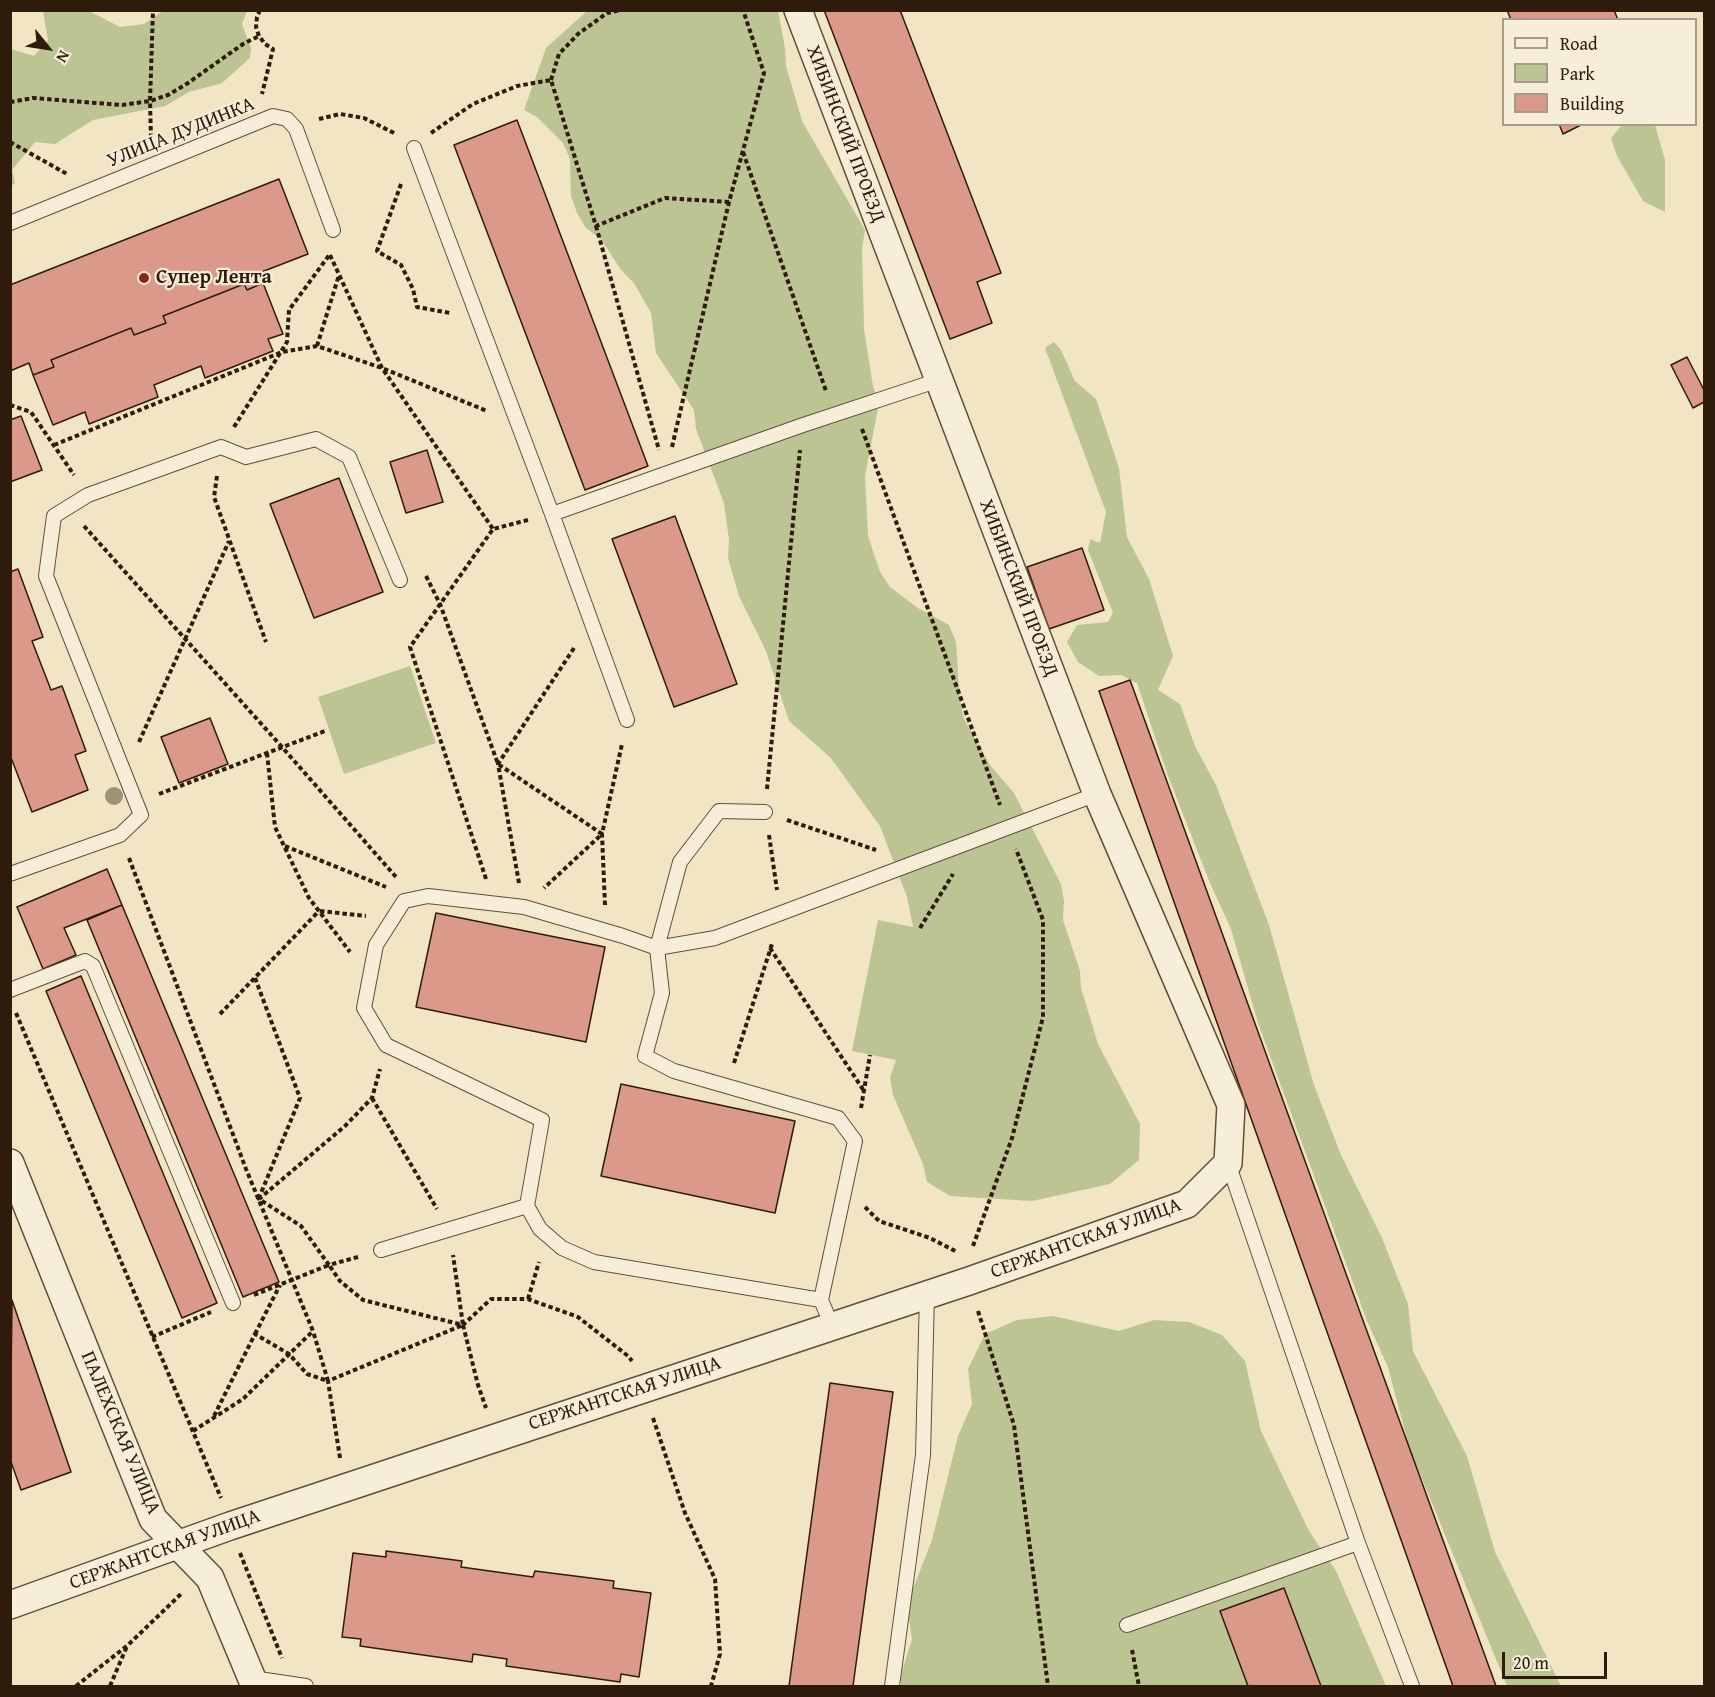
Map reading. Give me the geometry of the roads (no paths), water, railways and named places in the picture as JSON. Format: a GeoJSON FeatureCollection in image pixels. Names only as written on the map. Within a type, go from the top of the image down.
{"type":"FeatureCollection","features":[{"type":"Feature","properties":{"kind":"street","name":"ХИБИНСКИЙ ПРОЕЗД"},"geometry":{"type":"LineString","coordinates":[[798,10],[1097,794],[1231,1105],[1228,1164]]}},
{"type":"Feature","properties":{"kind":"street","name":"ПАЛЕХСКАЯ УЛИЦА"},"geometry":{"type":"LineString","coordinates":[[10,1163],[153,1519],[210,1578],[254,1682]]}},
{"type":"Feature","properties":{"kind":"street","name":"СЕРЖАНТСКАЯ УЛИЦА"},"geometry":{"type":"LineString","coordinates":[[10,1605],[179,1546],[639,1376],[832,1326],[969,1281],[1187,1204],[1228,1164]]}},
{"type":"Feature","properties":{"kind":"lane","name":"УЛИЦА ДУДИНКА"},"geometry":{"type":"LineString","coordinates":[[10,223],[273,116],[287,119],[296,129],[333,230]]}},
{"type":"Feature","properties":{"kind":"lane"},"geometry":{"type":"LineString","coordinates":[[414,148],[627,720]]}},
{"type":"Feature","properties":{"kind":"lane"},"geometry":{"type":"LineString","coordinates":[[552,514],[803,425],[939,380]]}},
{"type":"Feature","properties":{"kind":"lane"},"geometry":{"type":"LineString","coordinates":[[10,874],[120,835],[141,815],[46,576],[54,516],[88,495],[221,447],[246,457],[316,439],[348,457],[400,580]]}},
{"type":"Feature","properties":{"kind":"lane"},"geometry":{"type":"LineString","coordinates":[[821,1300],[594,1262],[562,1248],[540,1229],[527,1206],[542,1120],[386,1046],[363,1008],[376,945],[404,901],[428,896],[524,907],[657,948],[715,938],[1097,794]]}},
{"type":"Feature","properties":{"kind":"lane"},"geometry":{"type":"LineString","coordinates":[[765,812],[719,812],[680,862],[657,948],[662,993],[645,1056],[674,1071],[838,1118],[855,1141],[821,1300],[832,1326]]}},
{"type":"Feature","properties":{"kind":"lane"},"geometry":{"type":"LineString","coordinates":[[10,990],[85,961],[93,966],[233,1304]]}},
{"type":"Feature","properties":{"kind":"lane"},"geometry":{"type":"LineString","coordinates":[[1228,1164],[1358,1543],[1412,1686]]}},
{"type":"Feature","properties":{"kind":"lane"},"geometry":{"type":"LineString","coordinates":[[381,1250],[527,1206]]}},
{"type":"Feature","properties":{"kind":"lane"},"geometry":{"type":"LineString","coordinates":[[892,1686],[923,1455],[927,1294]]}},
{"type":"Feature","properties":{"kind":"lane"},"geometry":{"type":"LineString","coordinates":[[1127,1625],[1358,1543]]}},
{"type":"Feature","properties":{"kind":"lane"},"geometry":{"type":"LineString","coordinates":[[254,1682],[299,1685]]}},
{"type":"Feature","properties":{"kind":"place","name":"Супер Лента"},"geometry":{"type":"Point","coordinates":[144,278]}}]}
